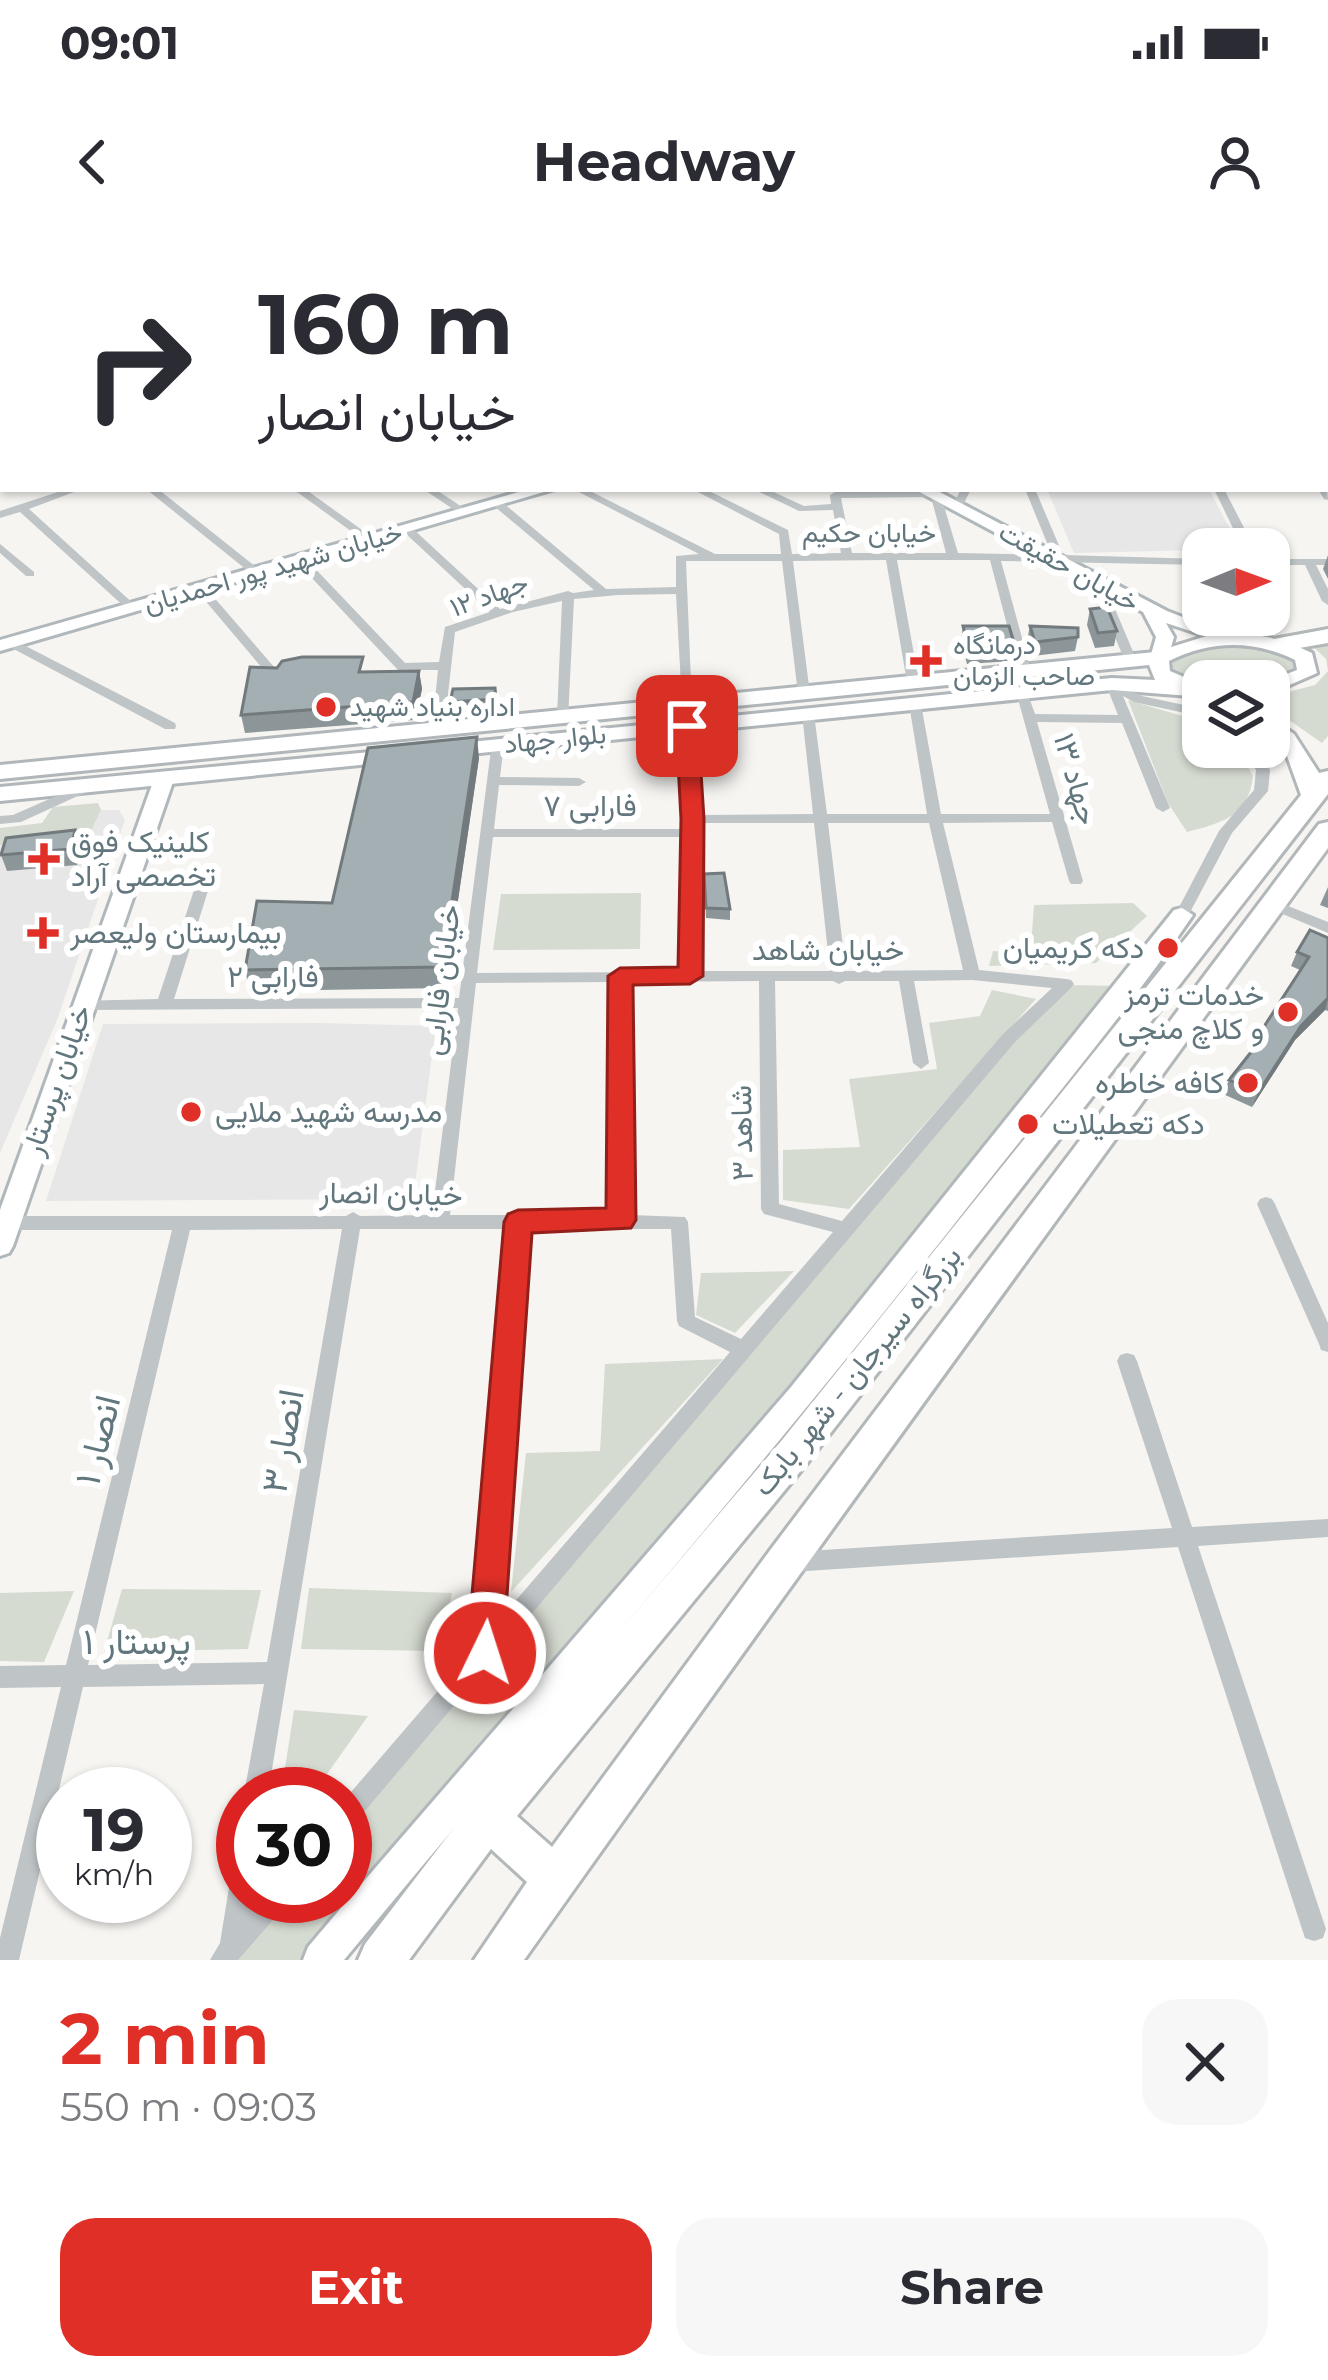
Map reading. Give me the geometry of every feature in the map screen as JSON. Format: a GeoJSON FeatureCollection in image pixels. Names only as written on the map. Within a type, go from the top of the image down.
{"type":"FeatureCollection","features":[{"type":"Feature","properties":{"kind":"highway"},"geometry":{"type":"LineString","coordinates":[[1282,644],[1328,636]]}},
{"type":"Feature","properties":{"kind":"highway"},"geometry":{"type":"LineString","coordinates":[[1290,742],[1321,787]]}},
{"type":"Feature","properties":{"kind":"highway","name":"بزرگراه سیرجان - شهر بابک"},"geometry":{"type":"LineString","coordinates":[[381,1960],[488,1818],[795,1451],[1321,787]]}},
{"type":"Feature","properties":{"kind":"highway","name":"بزرگراه سیرجان - شهر بابک"},"geometry":{"type":"LineString","coordinates":[[497,1960],[784,1562],[1328,830]]}},
{"type":"Feature","properties":{"kind":"highway"},"geometry":{"type":"LineString","coordinates":[[488,1818],[558,1881]]}},
{"type":"Feature","properties":{"kind":"main road","name":"بلوار جهاد"},"geometry":{"type":"LineString","coordinates":[[0,772],[497,745],[688,715],[1023,682],[1160,658],[1177,648],[1230,639],[1282,644]]}},
{"type":"Feature","properties":{"kind":"main road"},"geometry":{"type":"LineString","coordinates":[[1282,644],[1305,657],[1307,673],[1290,680]]}},
{"type":"Feature","properties":{"kind":"main road"},"geometry":{"type":"LineString","coordinates":[[1160,658],[1160,674],[1182,684]]}},
{"type":"Feature","properties":{"kind":"main road","name":"بلوار جهاد"},"geometry":{"type":"LineString","coordinates":[[1023,682],[1182,688]]}},
{"type":"Feature","properties":{"kind":"main road","name":"بلوار جهاد"},"geometry":{"type":"LineString","coordinates":[[0,794],[164,778],[438,730],[563,716],[688,715]]}},
{"type":"Feature","properties":{"kind":"street"},"geometry":{"type":"LineString","coordinates":[[0,514],[68,492]]}},
{"type":"Feature","properties":{"kind":"street"},"geometry":{"type":"LineString","coordinates":[[155,492],[257,573]]}},
{"type":"Feature","properties":{"kind":"street"},"geometry":{"type":"LineString","coordinates":[[302,492],[370,540]]}},
{"type":"Feature","properties":{"kind":"street"},"geometry":{"type":"LineString","coordinates":[[433,492],[466,513]]}},
{"type":"Feature","properties":{"kind":"street","name":"خیابان شهید پور احمدیان"},"geometry":{"type":"LineString","coordinates":[[4,645],[536,492]]}},
{"type":"Feature","properties":{"kind":"street"},"geometry":{"type":"LineString","coordinates":[[584,492],[714,557]]}},
{"type":"Feature","properties":{"kind":"street"},"geometry":{"type":"LineString","coordinates":[[703,492],[784,532],[839,979]]}},
{"type":"Feature","properties":{"kind":"street"},"geometry":{"type":"LineString","coordinates":[[765,492],[803,509],[836,501],[930,493],[953,556]]}},
{"type":"Feature","properties":{"kind":"street"},"geometry":{"type":"LineString","coordinates":[[957,508],[965,492]]}},
{"type":"Feature","properties":{"kind":"street"},"geometry":{"type":"LineString","coordinates":[[1031,492],[1059,558]]}},
{"type":"Feature","properties":{"kind":"street"},"geometry":{"type":"LineString","coordinates":[[1220,492],[1238,528]]}},
{"type":"Feature","properties":{"kind":"street","name":"خیابان حقیقت"},"geometry":{"type":"LineString","coordinates":[[930,493],[1192,631],[1230,639]]}},
{"type":"Feature","properties":{"kind":"street"},"geometry":{"type":"LineString","coordinates":[[836,501],[847,557]]}},
{"type":"Feature","properties":{"kind":"street"},"geometry":{"type":"LineString","coordinates":[[498,504],[600,589]]}},
{"type":"Feature","properties":{"kind":"street"},"geometry":{"type":"LineString","coordinates":[[22,508],[132,608]]}},
{"type":"Feature","properties":{"kind":"street"},"geometry":{"type":"LineString","coordinates":[[408,530],[497,612]]}},
{"type":"Feature","properties":{"kind":"street"},"geometry":{"type":"LineString","coordinates":[[0,547],[30,574]]}},
{"type":"Feature","properties":{"kind":"street"},"geometry":{"type":"LineString","coordinates":[[891,556],[935,818],[972,975]]}},
{"type":"Feature","properties":{"kind":"street","name":"خیابان حکیم"},"geometry":{"type":"LineString","coordinates":[[682,591],[680,558],[953,556],[1182,562]]}},
{"type":"Feature","properties":{"kind":"street","name":"جهاد ۱۳"},"geometry":{"type":"LineString","coordinates":[[995,558],[1030,718],[1076,880]]}},
{"type":"Feature","properties":{"kind":"street"},"geometry":{"type":"LineString","coordinates":[[302,561],[402,668],[446,666]]}},
{"type":"Feature","properties":{"kind":"street"},"geometry":{"type":"LineString","coordinates":[[1290,562],[1328,562]]}},
{"type":"Feature","properties":{"kind":"street"},"geometry":{"type":"LineString","coordinates":[[1309,562],[1328,601]]}},
{"type":"Feature","properties":{"kind":"street"},"geometry":{"type":"LineString","coordinates":[[1098,583],[1131,661]]}},
{"type":"Feature","properties":{"kind":"street","name":"جهاد ۱۲"},"geometry":{"type":"LineString","coordinates":[[438,730],[449,630],[568,594],[600,589],[682,591]]}},
{"type":"Feature","properties":{"kind":"street"},"geometry":{"type":"LineString","coordinates":[[201,590],[277,678]]}},
{"type":"Feature","properties":{"kind":"street"},"geometry":{"type":"LineString","coordinates":[[682,591],[692,826],[690,976]]}},
{"type":"Feature","properties":{"kind":"street"},"geometry":{"type":"LineString","coordinates":[[563,716],[568,594]]}},
{"type":"Feature","properties":{"kind":"street"},"geometry":{"type":"LineString","coordinates":[[1151,611],[1165,637],[1160,658]]}},
{"type":"Feature","properties":{"kind":"street"},"geometry":{"type":"LineString","coordinates":[[4,645],[170,726]]}},
{"type":"Feature","properties":{"kind":"street"},"geometry":{"type":"LineString","coordinates":[[1112,685],[1138,698],[1182,708]]}},
{"type":"Feature","properties":{"kind":"street"},"geometry":{"type":"LineString","coordinates":[[1112,685],[1162,808]]}},
{"type":"Feature","properties":{"kind":"street"},"geometry":{"type":"LineString","coordinates":[[1030,718],[1128,719]]}},
{"type":"Feature","properties":{"kind":"street","name":"خیابان فارابی"},"geometry":{"type":"LineString","coordinates":[[440,1222],[497,745]]}},
{"type":"Feature","properties":{"kind":"street"},"geometry":{"type":"LineString","coordinates":[[321,1960],[495,1750],[669,1553],[885,1291],[1183,915],[1226,831],[1261,791],[1262,768]]}},
{"type":"Feature","properties":{"kind":"street","name":"خیابان پرستار"},"geometry":{"type":"LineString","coordinates":[[4,1234],[164,778]]}},
{"type":"Feature","properties":{"kind":"street"},"geometry":{"type":"LineString","coordinates":[[494,781],[580,782]]}},
{"type":"Feature","properties":{"kind":"street"},"geometry":{"type":"LineString","coordinates":[[0,820],[16,819],[90,785]]}},
{"type":"Feature","properties":{"kind":"street","name":"فارابی ۷"},"geometry":{"type":"LineString","coordinates":[[488,833],[1060,818]]}},
{"type":"Feature","properties":{"kind":"street"},"geometry":{"type":"LineString","coordinates":[[164,1005],[205,878]]}},
{"type":"Feature","properties":{"kind":"street"},"geometry":{"type":"LineString","coordinates":[[1273,905],[1328,928]]}},
{"type":"Feature","properties":{"kind":"street","name":"خیابان شاهد"},"geometry":{"type":"LineString","coordinates":[[468,978],[972,975],[1066,984],[1009,1038],[846,1229]]}},
{"type":"Feature","properties":{"kind":"street"},"geometry":{"type":"LineString","coordinates":[[620,976],[621,1220]]}},
{"type":"Feature","properties":{"kind":"street"},"geometry":{"type":"LineString","coordinates":[[906,977],[921,1063]]}},
{"type":"Feature","properties":{"kind":"street","name":"شاهد ۳"},"geometry":{"type":"LineString","coordinates":[[766,978],[770,1208],[846,1229]]}},
{"type":"Feature","properties":{"kind":"street","name":"فارابی ۲"},"geometry":{"type":"LineString","coordinates":[[82,1005],[465,1004]]}},
{"type":"Feature","properties":{"kind":"street"},"geometry":{"type":"LineString","coordinates":[[1266,1204],[1328,1344]]}},
{"type":"Feature","properties":{"kind":"street","name":"انصار ۳"},"geometry":{"type":"LineString","coordinates":[[260,1767],[353,1219]]}},
{"type":"Feature","properties":{"kind":"street","name":"خیابان انصار"},"geometry":{"type":"LineString","coordinates":[[4,1234],[184,1222],[679,1222],[686,1321],[745,1350]]}},
{"type":"Feature","properties":{"kind":"street","name":"انصار ۱"},"geometry":{"type":"LineString","coordinates":[[7,1960],[184,1222]]}},
{"type":"Feature","properties":{"kind":"street"},"geometry":{"type":"LineString","coordinates":[[485,1653],[518,1222]]}},
{"type":"Feature","properties":{"kind":"street"},"geometry":{"type":"LineString","coordinates":[[372,1785],[846,1229]]}},
{"type":"Feature","properties":{"kind":"street"},"geometry":{"type":"LineString","coordinates":[[1127,1361],[1314,1929]]}},
{"type":"Feature","properties":{"kind":"street"},"geometry":{"type":"LineString","coordinates":[[784,1562],[1328,1528]]}},
{"type":"Feature","properties":{"kind":"street","name":"پرستار ۱"},"geometry":{"type":"LineString","coordinates":[[0,1677],[275,1673]]}},
{"type":"Feature","properties":{"kind":"street"},"geometry":{"type":"LineString","coordinates":[[227,1955],[233,1923]]}},
{"type":"Feature","properties":{"kind":"street"},"geometry":{"type":"LineString","coordinates":[[227,1955],[255,1923]]}},
{"type":"Feature","properties":{"kind":"shaded area"},"geometry":{"type":"Polygon","coordinates":[[[1048,492],[1210,492],[1230,528],[1182,528],[1182,550],[1074,553],[1048,492]]]}},
{"type":"Feature","properties":{"kind":"shaded area"},"geometry":{"type":"Polygon","coordinates":[[[1241,642],[1288,652],[1298,665],[1290,676],[1290,660],[1182,660],[1182,680],[1178,679],[1169,669],[1173,657],[1198,645],[1241,642]]]}},
{"type":"Feature","properties":{"kind":"shaded area"},"geometry":{"type":"Polygon","coordinates":[[[1328,644],[1328,671],[1326,659],[1312,646],[1328,644]]]}},
{"type":"Feature","properties":{"kind":"shaded area"},"geometry":{"type":"Polygon","coordinates":[[[1328,671],[1328,736],[1322,743],[1290,721],[1290,692],[1315,685],[1328,671]]]}},
{"type":"Feature","properties":{"kind":"shaded area"},"geometry":{"type":"Polygon","coordinates":[[[1128,700],[1182,716],[1182,768],[1249,768],[1253,776],[1240,809],[1222,821],[1187,832],[1168,803],[1128,700]]]}},
{"type":"Feature","properties":{"kind":"shaded area"},"geometry":{"type":"Polygon","coordinates":[[[98,803],[101,810],[88,837],[0,845],[0,828],[42,823],[53,807],[98,803]]]}},
{"type":"Feature","properties":{"kind":"shaded area","name":"بیمارستان ولیعصر"},"geometry":{"type":"Polygon","coordinates":[[[101,810],[119,810],[125,820],[57,1020],[0,1153],[0,845],[88,837],[101,810]]]}},
{"type":"Feature","properties":{"kind":"shaded area"},"geometry":{"type":"Polygon","coordinates":[[[641,893],[640,949],[493,950],[501,894],[641,893]]]}},
{"type":"Feature","properties":{"kind":"shaded area"},"geometry":{"type":"Polygon","coordinates":[[[1133,903],[1147,916],[1096,963],[989,966],[993,951],[1022,954],[1032,932],[1034,905],[1133,903]]]}},
{"type":"Feature","properties":{"kind":"shaded area"},"geometry":{"type":"Polygon","coordinates":[[[1067,985],[1126,986],[372,1901],[372,1785],[1011,1039],[1067,985]]]}},
{"type":"Feature","properties":{"kind":"shaded area"},"geometry":{"type":"Polygon","coordinates":[[[992,990],[1036,999],[849,1209],[783,1200],[783,1150],[860,1147],[849,1079],[937,1069],[929,1023],[980,1016],[992,990]]]}},
{"type":"Feature","properties":{"kind":"shaded area","name":"مدرسه شهید ملایی"},"geometry":{"type":"Polygon","coordinates":[[[103,1024],[436,1026],[413,1199],[46,1201],[103,1024]]]}},
{"type":"Feature","properties":{"kind":"shaded area"},"geometry":{"type":"Polygon","coordinates":[[[794,1271],[735,1333],[696,1315],[701,1273],[794,1271]]]}},
{"type":"Feature","properties":{"kind":"shaded area"},"geometry":{"type":"Polygon","coordinates":[[[723,1359],[511,1592],[526,1453],[600,1451],[605,1364],[723,1359]]]}},
{"type":"Feature","properties":{"kind":"shaded area"},"geometry":{"type":"Polygon","coordinates":[[[309,1588],[452,1593],[440,1651],[301,1649],[309,1588]]]}},
{"type":"Feature","properties":{"kind":"shaded area"},"geometry":{"type":"Polygon","coordinates":[[[122,1589],[261,1590],[248,1649],[104,1652],[122,1589]]]}},
{"type":"Feature","properties":{"kind":"shaded area"},"geometry":{"type":"Polygon","coordinates":[[[74,1591],[44,1662],[0,1661],[0,1593],[74,1591]]]}},
{"type":"Feature","properties":{"kind":"shaded area"},"geometry":{"type":"Polygon","coordinates":[[[294,1710],[368,1716],[332,1767],[285,1767],[294,1710]]]}},
{"type":"Feature","properties":{"kind":"shaded area"},"geometry":{"type":"Polygon","coordinates":[[[254,1923],[354,1923],[323,1960],[222,1960],[254,1923]]]}},
{"type":"Feature","properties":{"kind":"building"},"geometry":{"type":"Polygon","coordinates":[[[1107,607],[1117,631],[1098,633],[1090,609],[1107,607]]]}},
{"type":"Feature","properties":{"kind":"building"},"geometry":{"type":"Polygon","coordinates":[[[963,626],[1009,626],[1015,646],[969,649],[963,626]]]}},
{"type":"Feature","properties":{"kind":"building"},"geometry":{"type":"Polygon","coordinates":[[[1030,626],[1078,628],[1078,637],[1035,642],[1030,626]]]}},
{"type":"Feature","properties":{"kind":"building"},"geometry":{"type":"Polygon","coordinates":[[[363,657],[359,672],[419,671],[413,702],[241,715],[250,667],[277,668],[282,661],[363,657]]]}},
{"type":"Feature","properties":{"kind":"building"},"geometry":{"type":"Polygon","coordinates":[[[495,688],[496,699],[450,702],[453,689],[495,688]]]}},
{"type":"Feature","properties":{"kind":"building"},"geometry":{"type":"Polygon","coordinates":[[[477,737],[442,967],[245,970],[257,901],[332,903],[368,748],[477,737]]]}},
{"type":"Feature","properties":{"kind":"building"},"geometry":{"type":"Polygon","coordinates":[[[75,830],[71,849],[1,855],[6,838],[75,830]]]}},
{"type":"Feature","properties":{"kind":"building"},"geometry":{"type":"Polygon","coordinates":[[[724,873],[730,909],[706,908],[704,874],[724,873]]]}},
{"type":"Feature","properties":{"kind":"building"},"geometry":{"type":"Polygon","coordinates":[[[1310,930],[1328,938],[1328,998],[1301,1026],[1258,1093],[1229,1080],[1263,1037],[1265,1025],[1309,957],[1297,952],[1310,930]]]}},
{"type":"Feature","properties":{"kind":"place","name":"درمانگاه صاحب الزمان"},"geometry":{"type":"Point","coordinates":[926,661]}},
{"type":"Feature","properties":{"kind":"place","name":"اداره بنیاد شهید"},"geometry":{"type":"Point","coordinates":[326,707]}},
{"type":"Feature","properties":{"kind":"place","name":"کلینیک فوق تخصصی آراد"},"geometry":{"type":"Point","coordinates":[44,859]}},
{"type":"Feature","properties":{"kind":"place","name":"بیمارستان ولیعصر"},"geometry":{"type":"Point","coordinates":[43,933]}},
{"type":"Feature","properties":{"kind":"place","name":"دکه کریمیان"},"geometry":{"type":"Point","coordinates":[1168,948]}},
{"type":"Feature","properties":{"kind":"place","name":"خدمات ترمز و کلاچ منجی"},"geometry":{"type":"Point","coordinates":[1288,1012]}},
{"type":"Feature","properties":{"kind":"place","name":"کافه خاطره"},"geometry":{"type":"Point","coordinates":[1248,1083]}},
{"type":"Feature","properties":{"kind":"place","name":"مدرسه شهید ملایی"},"geometry":{"type":"Point","coordinates":[191,1112]}},
{"type":"Feature","properties":{"kind":"place","name":"دکه تعطیلات"},"geometry":{"type":"Point","coordinates":[1028,1124]}},
{"type":"Feature","properties":{"kind":"route"},"geometry":{"type":"LineString","coordinates":[[485,1653],[518,1222],[621,1220],[620,976],[690,976],[693,819],[687,726]]}}]}
